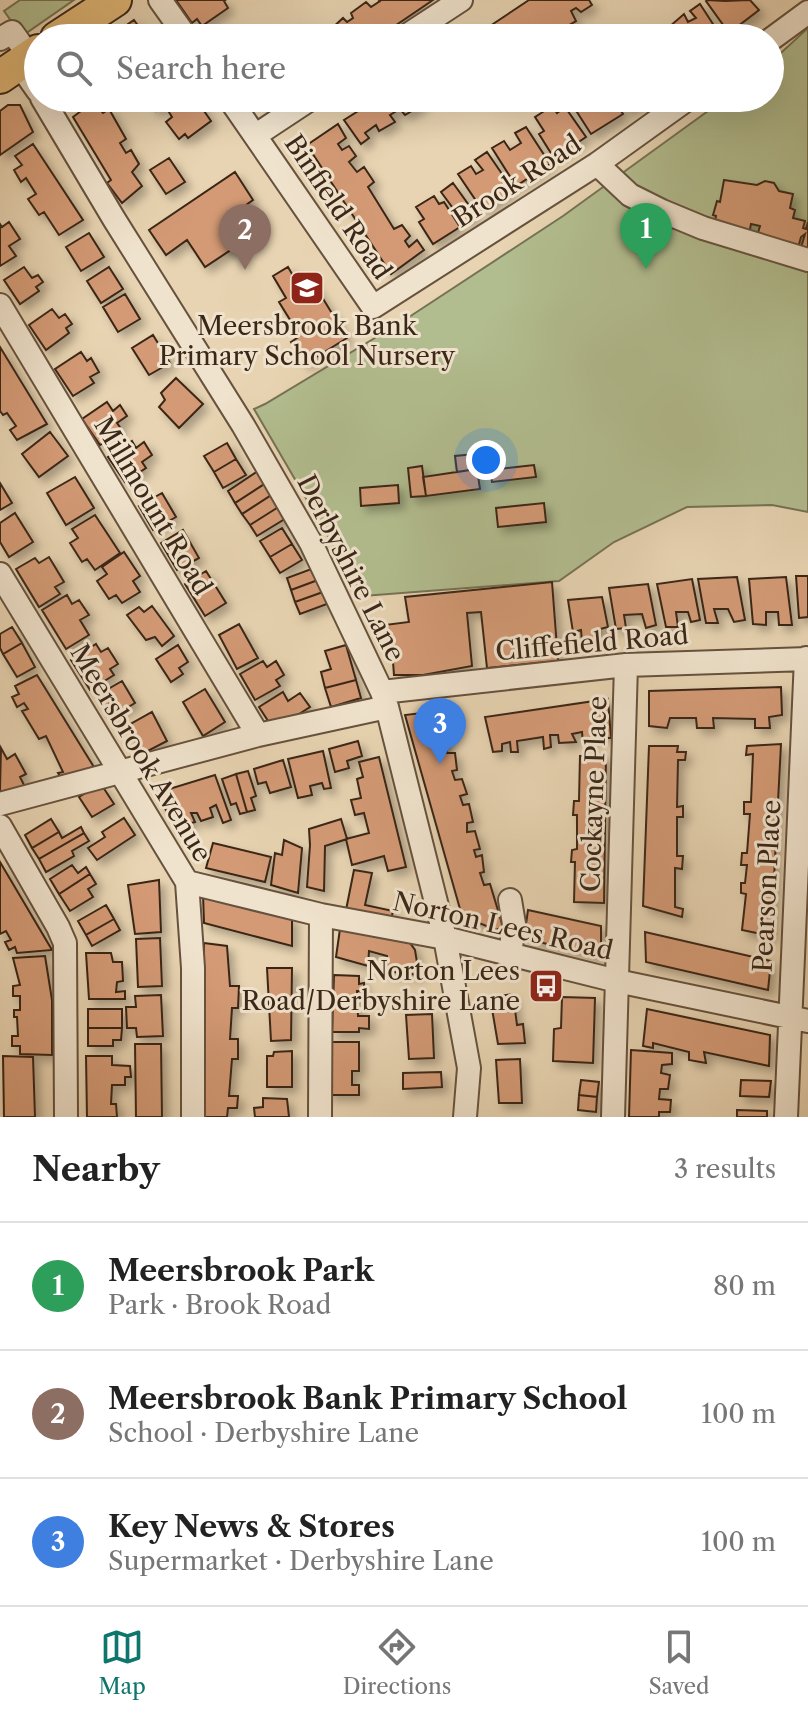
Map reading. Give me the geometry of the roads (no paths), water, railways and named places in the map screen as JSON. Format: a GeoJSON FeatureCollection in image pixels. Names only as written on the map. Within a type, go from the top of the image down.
{"type":"FeatureCollection","features":[{"type":"Feature","properties":{"kind":"highway"},"geometry":{"type":"LineString","coordinates":[[78,24],[115,0]]}},
{"type":"Feature","properties":{"kind":"street"},"geometry":{"type":"LineString","coordinates":[[160,0],[177,24]]}},
{"type":"Feature","properties":{"kind":"street"},"geometry":{"type":"LineString","coordinates":[[424,24],[461,0]]}},
{"type":"Feature","properties":{"kind":"street"},"geometry":{"type":"LineString","coordinates":[[784,30],[808,12]]}},
{"type":"Feature","properties":{"kind":"street","name":"Derbyshire Lane"},"geometry":{"type":"LineString","coordinates":[[50,112],[243,425],[311,543],[384,699],[445,938],[469,1068],[465,1117]]}},
{"type":"Feature","properties":{"kind":"street","name":"Binfield Road"},"geometry":{"type":"LineString","coordinates":[[239,112],[373,307]]}},
{"type":"Feature","properties":{"kind":"street"},"geometry":{"type":"LineString","coordinates":[[256,135],[291,112]]}},
{"type":"Feature","properties":{"kind":"street","name":"Brook Road"},"geometry":{"type":"LineString","coordinates":[[373,307],[597,164],[669,112]]}},
{"type":"Feature","properties":{"kind":"street"},"geometry":{"type":"LineString","coordinates":[[597,164],[630,195],[662,211],[703,228],[808,260]]}},
{"type":"Feature","properties":{"kind":"street","name":"Millmount Road"},"geometry":{"type":"LineString","coordinates":[[0,305],[258,735]]}},
{"type":"Feature","properties":{"kind":"street","name":"Meersbrook Avenue"},"geometry":{"type":"LineString","coordinates":[[0,574],[187,882],[193,968],[193,1117]]}},
{"type":"Feature","properties":{"kind":"street","name":"Cliffefield Road"},"geometry":{"type":"LineString","coordinates":[[0,804],[384,699],[626,665],[807,658]]}},
{"type":"Feature","properties":{"kind":"street","name":"Pearson Place"},"geometry":{"type":"LineString","coordinates":[[786,1117],[799,1019],[807,658]]}},
{"type":"Feature","properties":{"kind":"street","name":"Cockayne Place"},"geometry":{"type":"LineString","coordinates":[[613,1117],[626,665]]}},
{"type":"Feature","properties":{"kind":"street"},"geometry":{"type":"LineString","coordinates":[[0,826],[65,943],[66,1117]]}},
{"type":"Feature","properties":{"kind":"street","name":"Norton Lees Road"},"geometry":{"type":"LineString","coordinates":[[187,882],[321,915],[445,938],[617,981],[799,1019]]}},
{"type":"Feature","properties":{"kind":"street"},"geometry":{"type":"LineString","coordinates":[[510,900],[514,924],[510,955]]}},
{"type":"Feature","properties":{"kind":"street"},"geometry":{"type":"LineString","coordinates":[[320,1117],[321,915]]}},
{"type":"Feature","properties":{"kind":"place","name":"Meersbrook Park"},"geometry":{"type":"Point","coordinates":[646,269]}},
{"type":"Feature","properties":{"kind":"place","name":"Meersbrook Bank Primary School"},"geometry":{"type":"Point","coordinates":[245,270]}},
{"type":"Feature","properties":{"kind":"place","name":"Meersbrook Bank Primary School Nursery"},"geometry":{"type":"Point","coordinates":[307,288]}},
{"type":"Feature","properties":{"kind":"place","name":"Key News & Stores"},"geometry":{"type":"Point","coordinates":[440,764]}},
{"type":"Feature","properties":{"kind":"place","name":"Norton Lees Road/Derbyshire Lane"},"geometry":{"type":"Point","coordinates":[546,986]}}]}
